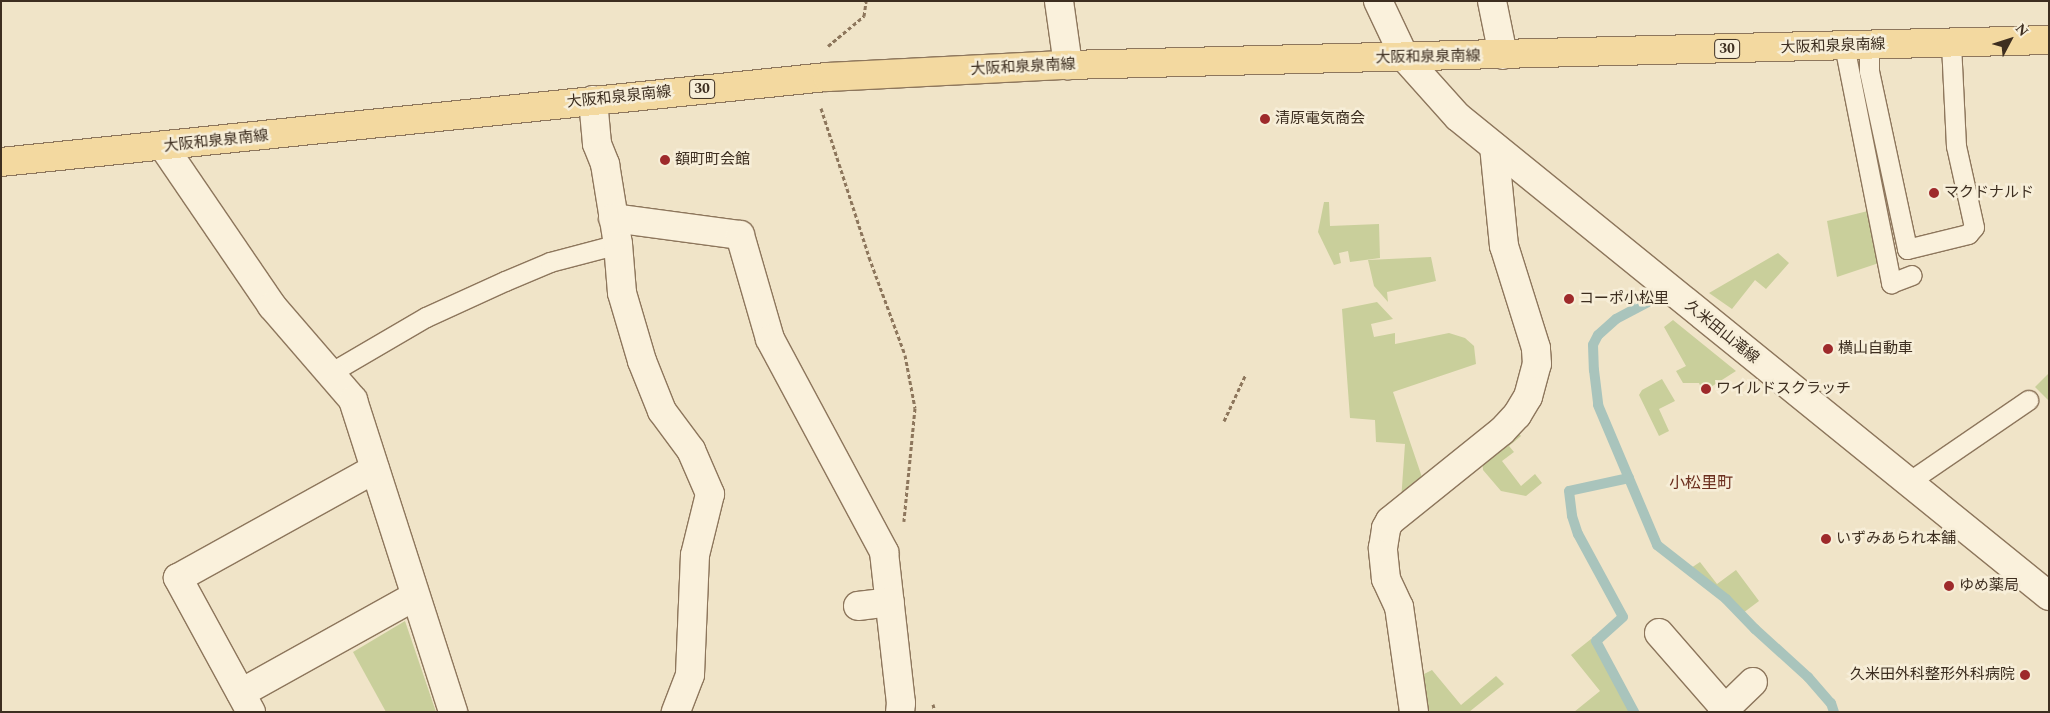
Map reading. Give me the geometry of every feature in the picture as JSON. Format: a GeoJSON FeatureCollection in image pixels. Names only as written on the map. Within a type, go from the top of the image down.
{"type":"FeatureCollection","features":[{"type":"Feature","properties":{"kind":"main road","name":"大阪和泉泉南線"},"geometry":{"type":"LineString","coordinates":[[1,162],[828,77],[1068,65],[1405,58],[2049,40]]}},
{"type":"Feature","properties":{"kind":"street"},"geometry":{"type":"LineString","coordinates":[[1059,1],[1068,65]]}},
{"type":"Feature","properties":{"kind":"street","name":"久米田山滝線"},"geometry":{"type":"LineString","coordinates":[[1378,1],[1405,58],[1458,117],[1907,483],[2046,589]]}},
{"type":"Feature","properties":{"kind":"street"},"geometry":{"type":"LineString","coordinates":[[1492,1],[1503,55]]}},
{"type":"Feature","properties":{"kind":"street"},"geometry":{"type":"LineString","coordinates":[[593,100],[597,144],[605,164],[622,293],[642,361],[662,411],[691,450],[710,494],[696,555],[690,675],[676,712]]}},
{"type":"Feature","properties":{"kind":"street"},"geometry":{"type":"LineString","coordinates":[[163,146],[272,306],[353,400],[453,712]]}},
{"type":"Feature","properties":{"kind":"street"},"geometry":{"type":"LineString","coordinates":[[1414,712],[1399,607],[1386,579],[1383,548],[1386,528],[1390,521],[1494,437],[1518,415],[1528,397],[1537,364],[1536,348],[1504,246],[1494,146]]}},
{"type":"Feature","properties":{"kind":"street"},"geometry":{"type":"LineString","coordinates":[[615,231],[740,235],[770,339],[884,552],[901,703],[900,712]]}},
{"type":"Feature","properties":{"kind":"street"},"geometry":{"type":"LineString","coordinates":[[375,469],[178,578],[246,703],[415,596]]}},
{"type":"Feature","properties":{"kind":"street"},"geometry":{"type":"LineString","coordinates":[[858,606],[890,602]]}},
{"type":"Feature","properties":{"kind":"street"},"geometry":{"type":"LineString","coordinates":[[1659,633],[1725,711],[1753,682]]}},
{"type":"Feature","properties":{"kind":"lane"},"geometry":{"type":"LineString","coordinates":[[1856,45],[1869,71],[1907,249],[1968,234],[1974,227],[1956,146],[1951,42]]}},
{"type":"Feature","properties":{"kind":"lane"},"geometry":{"type":"LineString","coordinates":[[1856,45],[1891,283],[1912,275]]}},
{"type":"Feature","properties":{"kind":"lane"},"geometry":{"type":"LineString","coordinates":[[330,373],[426,317],[615,231]]}},
{"type":"Feature","properties":{"kind":"lane"},"geometry":{"type":"LineString","coordinates":[[1907,483],[2028,400]]}},
{"type":"Feature","properties":{"kind":"path"},"geometry":{"type":"LineString","coordinates":[[866,1],[864,16],[828,46],[828,77],[818,100],[869,257],[905,355],[915,408],[913,438]]}},
{"type":"Feature","properties":{"kind":"path"},"geometry":{"type":"LineString","coordinates":[[1224,421],[1245,376]]}},
{"type":"Feature","properties":{"kind":"green space"},"geometry":{"type":"Polygon","coordinates":[[[1324,202],[1329,202],[1330,226],[1379,224],[1380,258],[1350,262],[1348,251],[1339,253],[1341,263],[1334,265],[1318,232],[1324,202]]]}},
{"type":"Feature","properties":{"kind":"green space"},"geometry":{"type":"Polygon","coordinates":[[[1868,211],[1879,263],[1837,277],[1827,221],[1868,211]]]}},
{"type":"Feature","properties":{"kind":"green space"},"geometry":{"type":"Polygon","coordinates":[[[1778,253],[1789,263],[1766,289],[1755,280],[1732,309],[1709,293],[1778,253]]]}},
{"type":"Feature","properties":{"kind":"green space"},"geometry":{"type":"Polygon","coordinates":[[[1431,257],[1436,281],[1387,292],[1388,302],[1374,286],[1368,260],[1431,257]]]}},
{"type":"Feature","properties":{"kind":"green space"},"geometry":{"type":"Polygon","coordinates":[[[1377,302],[1393,319],[1371,324],[1374,337],[1395,333],[1395,344],[1449,333],[1465,338],[1474,346],[1476,364],[1393,392],[1424,483],[1401,501],[1405,444],[1376,442],[1375,420],[1350,418],[1342,309],[1377,302]]]}},
{"type":"Feature","properties":{"kind":"green space"},"geometry":{"type":"Polygon","coordinates":[[[1673,320],[1736,371],[1703,392],[1699,383],[1683,383],[1676,371],[1686,366],[1664,327],[1673,320]]]}},
{"type":"Feature","properties":{"kind":"green space"},"geometry":{"type":"Polygon","coordinates":[[[2049,373],[2049,401],[2035,387],[2049,373]]]}},
{"type":"Feature","properties":{"kind":"green space"},"geometry":{"type":"Polygon","coordinates":[[[1662,379],[1675,401],[1659,409],[1669,431],[1659,436],[1639,395],[1642,390],[1662,379]]]}},
{"type":"Feature","properties":{"kind":"green space"},"geometry":{"type":"Polygon","coordinates":[[[1514,428],[1521,436],[1509,446],[1514,452],[1502,461],[1521,486],[1535,474],[1542,483],[1526,496],[1501,491],[1483,470],[1482,456],[1514,428]]]}},
{"type":"Feature","properties":{"kind":"green space"},"geometry":{"type":"Polygon","coordinates":[[[1700,562],[1717,584],[1736,570],[1759,601],[1743,613],[1729,598],[1691,568],[1700,562]]]}},
{"type":"Feature","properties":{"kind":"green space"},"geometry":{"type":"Polygon","coordinates":[[[405,621],[436,712],[386,712],[353,652],[405,621]]]}},
{"type":"Feature","properties":{"kind":"green space"},"geometry":{"type":"Polygon","coordinates":[[[1591,639],[1630,712],[1574,712],[1600,691],[1571,655],[1591,639]]]}},
{"type":"Feature","properties":{"kind":"green space"},"geometry":{"type":"Polygon","coordinates":[[[1432,670],[1461,705],[1496,676],[1504,684],[1469,712],[1423,712],[1420,676],[1432,670]]]}},
{"type":"Feature","properties":{"kind":"waterway"},"geometry":{"type":"LineString","coordinates":[[1648,302],[1616,319],[1598,335],[1593,345],[1598,405],[1657,545],[1726,599],[1755,629],[1808,677],[1831,703],[1834,712]]}},
{"type":"Feature","properties":{"kind":"waterway"},"geometry":{"type":"LineString","coordinates":[[1629,478],[1569,491],[1572,516],[1578,534],[1623,617],[1596,641],[1634,712]]}},
{"type":"Feature","properties":{"kind":"place","name":"清原電気商会"},"geometry":{"type":"Point","coordinates":[1265,119]}},
{"type":"Feature","properties":{"kind":"place","name":"額町町会館"},"geometry":{"type":"Point","coordinates":[665,160]}},
{"type":"Feature","properties":{"kind":"place","name":"マクドナルド"},"geometry":{"type":"Point","coordinates":[1934,193]}},
{"type":"Feature","properties":{"kind":"place","name":"コーポ小松里"},"geometry":{"type":"Point","coordinates":[1569,299]}},
{"type":"Feature","properties":{"kind":"place","name":"横山自動車"},"geometry":{"type":"Point","coordinates":[1828,349]}},
{"type":"Feature","properties":{"kind":"place","name":"ワイルドスクラッチ"},"geometry":{"type":"Point","coordinates":[1706,389]}},
{"type":"Feature","properties":{"kind":"place","name":"いずみあられ本舗"},"geometry":{"type":"Point","coordinates":[1826,539]}},
{"type":"Feature","properties":{"kind":"place","name":"ゆめ薬局"},"geometry":{"type":"Point","coordinates":[1949,586]}},
{"type":"Feature","properties":{"kind":"place","name":"久米田外科整形外科病院"},"geometry":{"type":"Point","coordinates":[2025,675]}},
{"type":"Feature","properties":{"kind":"district","name":"小松里町"},"geometry":{"type":"Point","coordinates":[1701,483]}}]}
